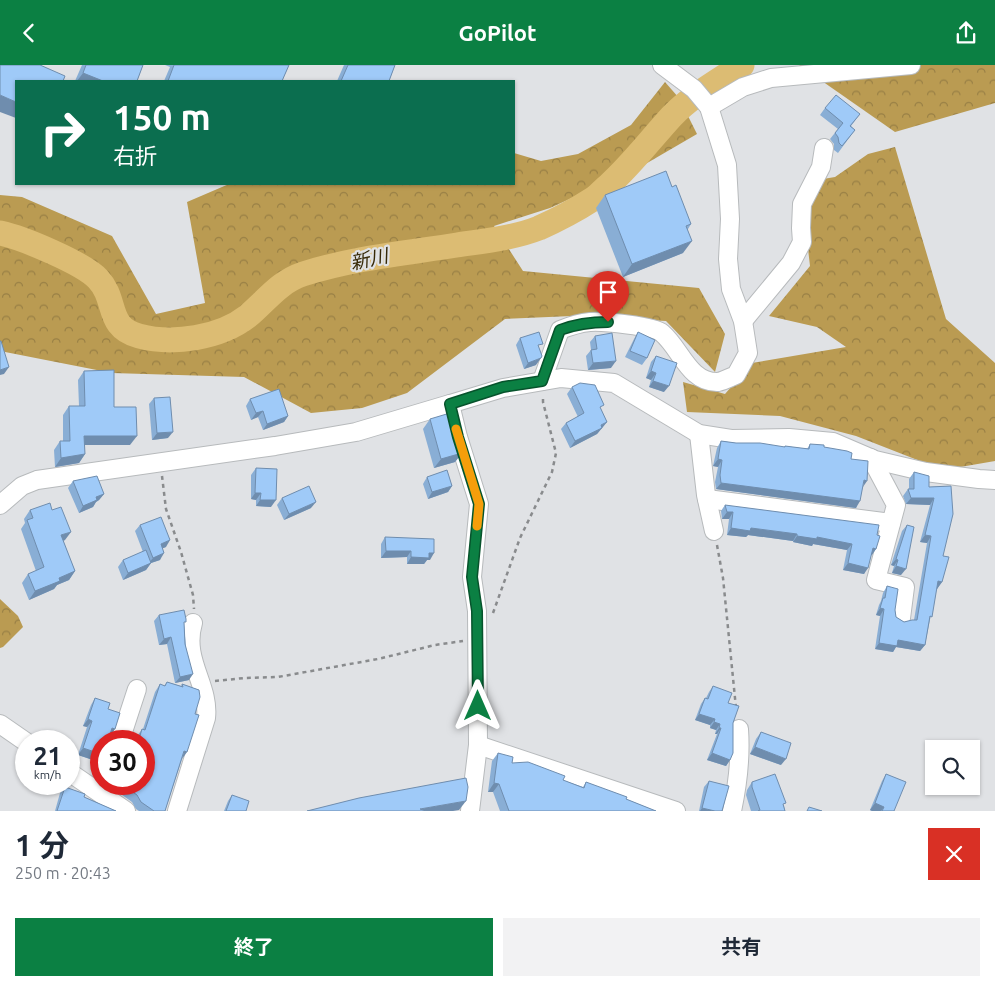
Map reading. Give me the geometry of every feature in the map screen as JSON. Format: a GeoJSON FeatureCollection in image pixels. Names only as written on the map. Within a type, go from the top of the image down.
{"type":"FeatureCollection","features":[{"type":"Feature","properties":{"kind":"street"},"geometry":{"type":"LineString","coordinates":[[542,381],[560,330],[573,325],[592,322],[643,327],[661,332],[688,367],[701,379],[719,382],[736,375],[748,353],[743,321],[731,289],[728,259],[730,219],[727,165],[708,106],[694,89],[662,65]]}},
{"type":"Feature","properties":{"kind":"street"},"geometry":{"type":"LineString","coordinates":[[708,106],[743,87],[771,78],[911,65]]}},
{"type":"Feature","properties":{"kind":"street"},"geometry":{"type":"LineString","coordinates":[[743,321],[791,263],[802,242],[802,204],[821,167],[824,148]]}},
{"type":"Feature","properties":{"kind":"street"},"geometry":{"type":"LineString","coordinates":[[0,505],[22,486],[37,480],[356,432],[503,387],[561,378],[614,383],[699,434],[731,439],[789,438],[833,442],[871,458],[926,472],[995,480]]}},
{"type":"Feature","properties":{"kind":"street"},"geometry":{"type":"LineString","coordinates":[[450,404],[458,437],[479,504],[472,577],[477,611],[478,745],[470,811]]}},
{"type":"Feature","properties":{"kind":"street"},"geometry":{"type":"LineString","coordinates":[[699,434],[707,499],[714,531]]}},
{"type":"Feature","properties":{"kind":"street"},"geometry":{"type":"LineString","coordinates":[[871,458],[896,505],[876,580],[905,587],[901,618]]}},
{"type":"Feature","properties":{"kind":"street"},"geometry":{"type":"LineString","coordinates":[[707,499],[891,523]]}},
{"type":"Feature","properties":{"kind":"street"},"geometry":{"type":"LineString","coordinates":[[177,811],[206,718],[207,708],[190,650],[189,636],[193,623]]}},
{"type":"Feature","properties":{"kind":"street"},"geometry":{"type":"LineString","coordinates":[[124,730],[137,689]]}},
{"type":"Feature","properties":{"kind":"street"},"geometry":{"type":"LineString","coordinates":[[0,724],[15,734]]}},
{"type":"Feature","properties":{"kind":"street"},"geometry":{"type":"LineString","coordinates":[[732,811],[738,781],[739,729]]}},
{"type":"Feature","properties":{"kind":"street"},"geometry":{"type":"LineString","coordinates":[[478,745],[632,804],[676,811]]}},
{"type":"Feature","properties":{"kind":"street"},"geometry":{"type":"LineString","coordinates":[[109,795],[126,811]]}},
{"type":"Feature","properties":{"kind":"path"},"geometry":{"type":"LineString","coordinates":[[492,617],[520,537],[552,471],[556,453],[543,402],[542,381]]}},
{"type":"Feature","properties":{"kind":"path"},"geometry":{"type":"LineString","coordinates":[[160,462],[166,509],[193,595],[193,623]]}},
{"type":"Feature","properties":{"kind":"path"},"geometry":{"type":"LineString","coordinates":[[714,531],[723,578],[739,729]]}},
{"type":"Feature","properties":{"kind":"path"},"geometry":{"type":"LineString","coordinates":[[200,684],[245,678],[278,677],[378,659],[435,645],[478,640]]}},
{"type":"Feature","properties":{"kind":"green space"},"geometry":{"type":"Polygon","coordinates":[[[799,65],[995,65],[995,103],[895,132],[799,65]]]}},
{"type":"Feature","properties":{"kind":"green space"},"geometry":{"type":"Polygon","coordinates":[[[665,82],[679,98],[697,134],[642,166],[550,208],[494,226],[523,271],[699,288],[725,334],[715,372],[666,321],[572,316],[505,319],[407,393],[362,408],[311,413],[244,377],[112,373],[0,351],[0,195],[22,197],[112,236],[156,314],[205,303],[187,202],[227,185],[515,185],[515,153],[541,161],[578,154],[631,125],[665,82]]]}},
{"type":"Feature","properties":{"kind":"green space"},"geometry":{"type":"Polygon","coordinates":[[[895,147],[946,319],[995,363],[995,461],[943,470],[856,436],[780,416],[687,412],[683,382],[725,394],[752,363],[846,347],[817,327],[769,316],[810,266],[805,223],[811,181],[835,177],[868,154],[895,147]]]}},
{"type":"Feature","properties":{"kind":"green space"},"geometry":{"type":"Polygon","coordinates":[[[0,599],[18,616],[23,627],[0,648],[0,599]]]}},
{"type":"Feature","properties":{"kind":"building"},"geometry":{"type":"Polygon","coordinates":[[[0,65],[40,65],[65,76],[63,80],[15,80],[15,102],[0,95],[0,65]]]}},
{"type":"Feature","properties":{"kind":"building"},"geometry":{"type":"Polygon","coordinates":[[[86,65],[143,65],[137,80],[100,80],[83,73],[86,65]]]}},
{"type":"Feature","properties":{"kind":"building"},"geometry":{"type":"Polygon","coordinates":[[[174,65],[289,65],[282,80],[168,80],[174,65]]]}},
{"type":"Feature","properties":{"kind":"building"},"geometry":{"type":"Polygon","coordinates":[[[348,65],[395,65],[389,80],[341,80],[348,65]]]}},
{"type":"Feature","properties":{"kind":"building"},"geometry":{"type":"Polygon","coordinates":[[[836,95],[860,114],[850,126],[855,130],[842,146],[835,133],[843,123],[825,108],[836,95]]]}},
{"type":"Feature","properties":{"kind":"building"},"geometry":{"type":"Polygon","coordinates":[[[666,171],[672,187],[676,185],[691,224],[686,226],[692,241],[632,264],[605,195],[666,171]]]}},
{"type":"Feature","properties":{"kind":"building"},"geometry":{"type":"Polygon","coordinates":[[[539,332],[543,344],[538,345],[542,356],[528,363],[520,338],[539,332]]]}},
{"type":"Feature","properties":{"kind":"building"},"geometry":{"type":"Polygon","coordinates":[[[638,332],[655,340],[647,358],[630,351],[638,332]]]}},
{"type":"Feature","properties":{"kind":"building"},"geometry":{"type":"Polygon","coordinates":[[[612,333],[616,361],[593,363],[591,350],[597,349],[595,336],[612,333]]]}},
{"type":"Feature","properties":{"kind":"building"},"geometry":{"type":"Polygon","coordinates":[[[0,341],[9,367],[0,370],[0,341]]]}},
{"type":"Feature","properties":{"kind":"building"},"geometry":{"type":"Polygon","coordinates":[[[656,356],[677,363],[669,386],[653,381],[656,373],[651,371],[656,356]]]}},
{"type":"Feature","properties":{"kind":"building"},"geometry":{"type":"Polygon","coordinates":[[[114,370],[114,407],[136,407],[137,436],[84,436],[85,454],[61,458],[60,441],[70,441],[69,406],[85,406],[84,371],[114,370]]]}},
{"type":"Feature","properties":{"kind":"building"},"geometry":{"type":"Polygon","coordinates":[[[580,383],[595,385],[604,405],[600,407],[607,422],[601,425],[602,428],[575,441],[566,423],[584,413],[572,387],[580,383]]]}},
{"type":"Feature","properties":{"kind":"building"},"geometry":{"type":"Polygon","coordinates":[[[279,389],[288,416],[267,424],[263,411],[256,413],[250,399],[279,389]]]}},
{"type":"Feature","properties":{"kind":"building"},"geometry":{"type":"Polygon","coordinates":[[[170,397],[173,432],[157,433],[154,398],[170,397]]]}},
{"type":"Feature","properties":{"kind":"building"},"geometry":{"type":"Polygon","coordinates":[[[450,413],[462,453],[441,459],[430,419],[450,413]]]}},
{"type":"Feature","properties":{"kind":"building"},"geometry":{"type":"Polygon","coordinates":[[[721,441],[760,443],[809,449],[810,444],[824,445],[824,447],[852,453],[851,459],[868,461],[867,481],[864,480],[860,501],[721,483],[722,460],[718,459],[721,441]]]}},
{"type":"Feature","properties":{"kind":"building"},"geometry":{"type":"Polygon","coordinates":[[[256,468],[277,469],[276,500],[260,500],[261,493],[255,493],[256,468]]]}},
{"type":"Feature","properties":{"kind":"building"},"geometry":{"type":"Polygon","coordinates":[[[447,470],[452,486],[432,492],[427,477],[447,470]]]}},
{"type":"Feature","properties":{"kind":"building"},"geometry":{"type":"Polygon","coordinates":[[[914,472],[929,476],[929,487],[951,486],[953,514],[943,556],[949,557],[942,582],[938,581],[925,645],[898,640],[897,646],[879,643],[884,609],[880,608],[883,598],[885,598],[887,586],[898,589],[896,617],[904,622],[917,620],[931,536],[925,535],[934,498],[911,498],[908,489],[914,489],[914,472]]]}},
{"type":"Feature","properties":{"kind":"building"},"geometry":{"type":"Polygon","coordinates":[[[97,476],[104,494],[96,497],[97,500],[83,506],[73,481],[97,476]]]}},
{"type":"Feature","properties":{"kind":"building"},"geometry":{"type":"Polygon","coordinates":[[[309,486],[316,502],[289,514],[282,498],[309,486]]]}},
{"type":"Feature","properties":{"kind":"building"},"geometry":{"type":"Polygon","coordinates":[[[50,503],[52,510],[61,507],[71,532],[61,535],[75,571],[59,578],[60,581],[35,591],[28,574],[44,567],[27,520],[33,518],[30,510],[50,503]]]}},
{"type":"Feature","properties":{"kind":"building"},"geometry":{"type":"Polygon","coordinates":[[[725,505],[879,525],[877,535],[880,536],[876,549],[873,548],[868,568],[848,563],[852,544],[817,537],[817,539],[797,536],[797,534],[751,528],[750,531],[731,528],[733,512],[727,512],[725,505]]]}},
{"type":"Feature","properties":{"kind":"building"},"geometry":{"type":"Polygon","coordinates":[[[161,517],[170,540],[161,544],[164,553],[153,558],[140,525],[161,517]]]}},
{"type":"Feature","properties":{"kind":"building"},"geometry":{"type":"Polygon","coordinates":[[[907,525],[914,527],[906,569],[896,566],[898,560],[896,559],[907,525]]]}},
{"type":"Feature","properties":{"kind":"building"},"geometry":{"type":"Polygon","coordinates":[[[385,537],[434,539],[434,553],[429,553],[429,558],[411,557],[411,551],[386,551],[385,537]]]}},
{"type":"Feature","properties":{"kind":"building"},"geometry":{"type":"Polygon","coordinates":[[[146,550],[151,563],[128,573],[123,560],[146,550]]]}},
{"type":"Feature","properties":{"kind":"building"},"geometry":{"type":"Polygon","coordinates":[[[184,610],[186,619],[186,622],[184,622],[185,644],[193,674],[180,677],[171,637],[164,639],[159,615],[184,610]]]}},
{"type":"Feature","properties":{"kind":"building"},"geometry":{"type":"Polygon","coordinates":[[[167,682],[183,687],[182,684],[199,690],[200,697],[195,714],[199,715],[187,752],[184,751],[165,811],[154,811],[141,802],[137,795],[155,795],[155,730],[145,730],[160,684],[165,686],[167,682]]]}},
{"type":"Feature","properties":{"kind":"building"},"geometry":{"type":"Polygon","coordinates":[[[713,686],[732,693],[728,703],[739,706],[733,723],[733,753],[730,760],[712,753],[721,728],[719,728],[720,724],[714,722],[715,719],[699,714],[705,698],[708,699],[713,686]]]}},
{"type":"Feature","properties":{"kind":"building"},"geometry":{"type":"Polygon","coordinates":[[[95,698],[110,703],[108,709],[120,713],[115,729],[90,730],[90,750],[83,748],[92,721],[88,719],[95,698]]]}},
{"type":"Feature","properties":{"kind":"building"},"geometry":{"type":"Polygon","coordinates":[[[761,732],[791,743],[786,759],[755,747],[761,732]]]}},
{"type":"Feature","properties":{"kind":"building"},"geometry":{"type":"Polygon","coordinates":[[[498,753],[513,757],[512,763],[528,762],[565,776],[563,780],[584,788],[586,782],[627,797],[626,799],[656,811],[509,811],[499,784],[494,783],[498,753]]]}},
{"type":"Feature","properties":{"kind":"building"},"geometry":{"type":"Polygon","coordinates":[[[775,774],[786,803],[783,804],[785,811],[758,811],[760,810],[752,782],[775,774]]]}},
{"type":"Feature","properties":{"kind":"building"},"geometry":{"type":"Polygon","coordinates":[[[886,774],[906,782],[894,811],[882,811],[884,807],[875,803],[886,774]]]}},
{"type":"Feature","properties":{"kind":"building"},"geometry":{"type":"Polygon","coordinates":[[[466,778],[468,787],[466,801],[420,809],[426,811],[307,811],[359,798],[466,778]]]}},
{"type":"Feature","properties":{"kind":"building"},"geometry":{"type":"Polygon","coordinates":[[[709,781],[729,786],[722,811],[702,808],[709,781]]]}},
{"type":"Feature","properties":{"kind":"building"},"geometry":{"type":"Polygon","coordinates":[[[80,792],[85,794],[84,797],[116,811],[57,811],[62,795],[80,795],[80,792]]]}},
{"type":"Feature","properties":{"kind":"building"},"geometry":{"type":"Polygon","coordinates":[[[232,795],[249,801],[246,811],[226,811],[232,795]]]}},
{"type":"Feature","properties":{"kind":"building"},"geometry":{"type":"Polygon","coordinates":[[[809,807],[822,811],[807,811],[809,807]]]}},
{"type":"Feature","properties":{"kind":"waterway","name":"新川"},"geometry":{"type":"LineString","coordinates":[[0,233],[52,252],[80,266],[98,279],[108,295],[116,320],[128,332],[152,339],[196,338],[237,324],[280,287],[294,277],[303,274],[360,260],[509,237],[539,228],[560,218],[593,199],[618,177],[671,117],[687,102],[742,65]]}},
{"type":"Feature","properties":{"kind":"slow traffic"},"geometry":{"type":"LineString","coordinates":[[456,429],[479,504],[477,526]]}},
{"type":"Feature","properties":{"kind":"route"},"geometry":{"type":"LineString","coordinates":[[478,706],[477,611],[472,577],[479,504],[458,437],[450,404],[503,387],[542,381],[560,330],[573,325],[608,322]]}}]}
